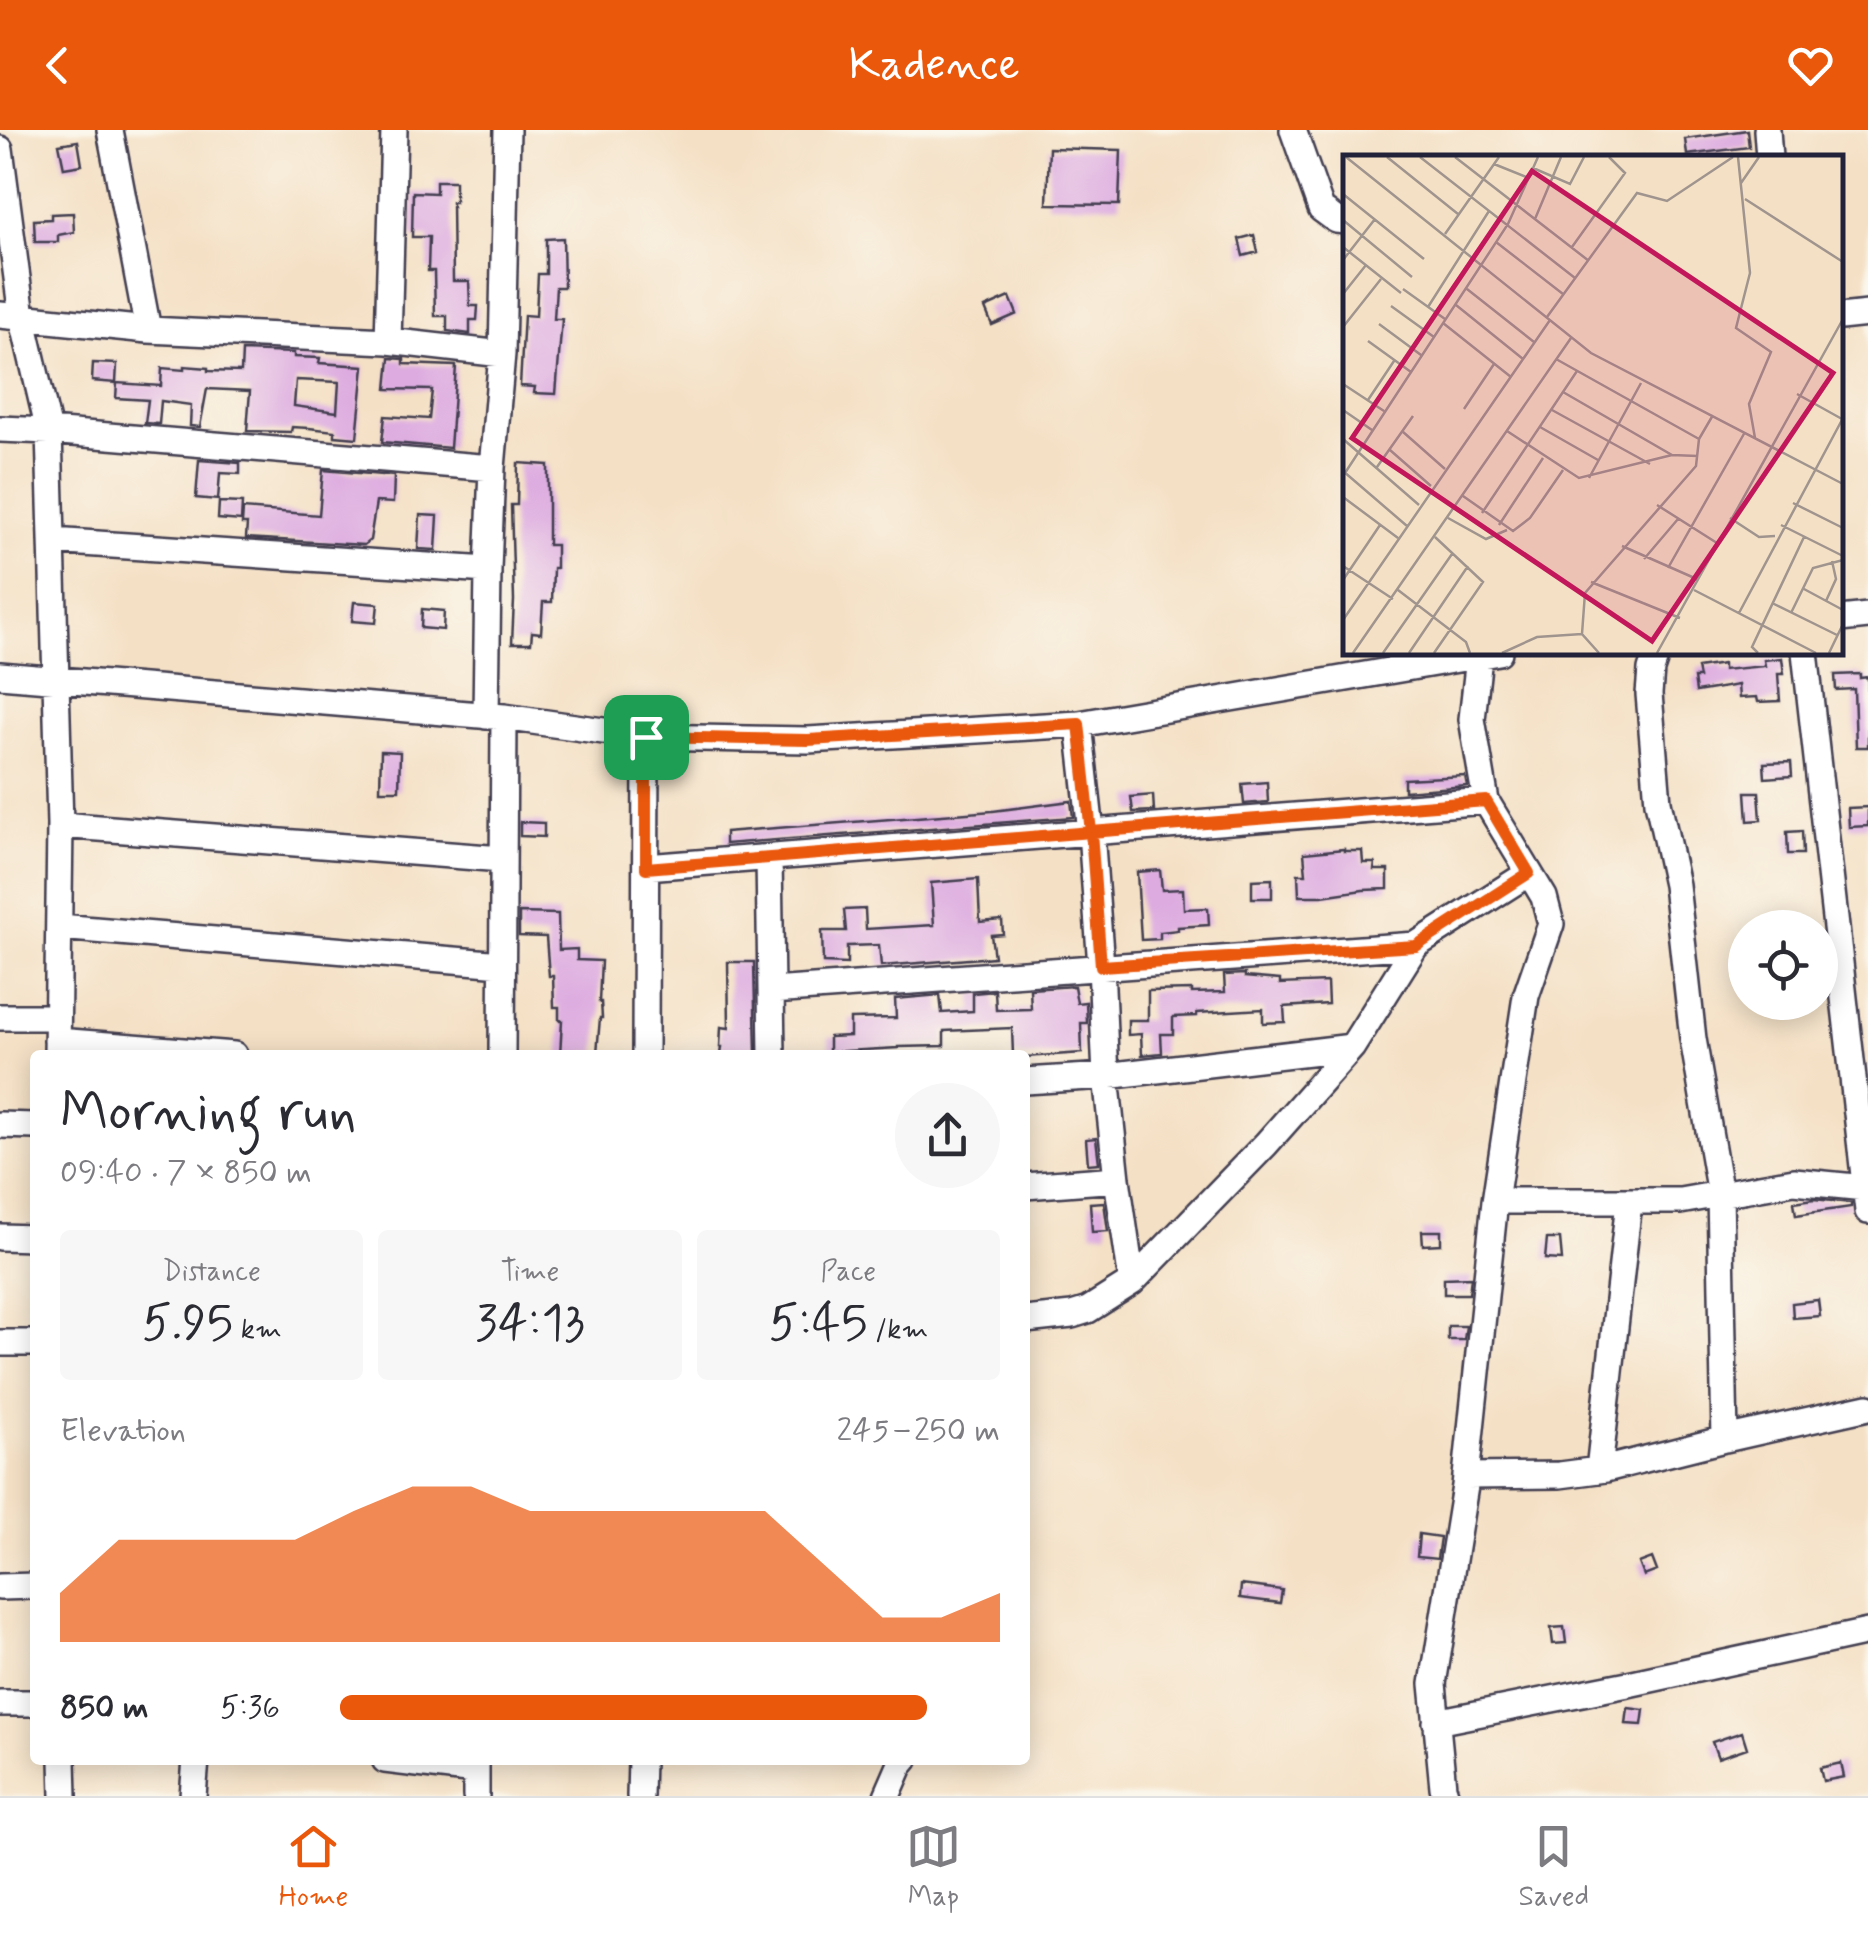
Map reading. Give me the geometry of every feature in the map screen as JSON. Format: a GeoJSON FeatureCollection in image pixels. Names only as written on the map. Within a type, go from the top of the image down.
{"type":"FeatureCollection","features":[{"type":"Feature","properties":{"kind":"street"},"geometry":{"type":"LineString","coordinates":[[110,130],[148,330]]}},
{"type":"Feature","properties":{"kind":"street"},"geometry":{"type":"LineString","coordinates":[[388,341],[394,130]]}},
{"type":"Feature","properties":{"kind":"street"},"geometry":{"type":"LineString","coordinates":[[502,1050],[502,859],[488,570],[502,354],[507,130]]}},
{"type":"Feature","properties":{"kind":"street"},"geometry":{"type":"LineString","coordinates":[[1293,130],[1321,208],[1343,221]]}},
{"type":"Feature","properties":{"kind":"street"},"geometry":{"type":"LineString","coordinates":[[1767,130],[1768,155]]}},
{"type":"Feature","properties":{"kind":"street"},"geometry":{"type":"LineString","coordinates":[[1,164],[11,316],[49,431],[60,826],[56,1038]]}},
{"type":"Feature","properties":{"kind":"street"},"geometry":{"type":"LineString","coordinates":[[1843,316],[1868,314]]}},
{"type":"Feature","properties":{"kind":"street"},"geometry":{"type":"LineString","coordinates":[[11,316],[148,330],[388,341],[502,354]]}},
{"type":"Feature","properties":{"kind":"street"},"geometry":{"type":"LineString","coordinates":[[0,430],[492,468]]}},
{"type":"Feature","properties":{"kind":"street"},"geometry":{"type":"LineString","coordinates":[[52,540],[488,570]]}},
{"type":"Feature","properties":{"kind":"street"},"geometry":{"type":"LineString","coordinates":[[1843,618],[1868,616]]}},
{"type":"Feature","properties":{"kind":"street"},"geometry":{"type":"LineString","coordinates":[[0,675],[495,717],[646,737],[808,740],[1079,724],[1483,655]]}},
{"type":"Feature","properties":{"kind":"street"},"geometry":{"type":"LineString","coordinates":[[1446,1796],[1433,1684],[1466,1476],[1495,1201],[1526,996],[1551,924],[1544,897],[1486,801],[1472,719],[1489,655]]}},
{"type":"Feature","properties":{"kind":"street"},"geometry":{"type":"LineString","coordinates":[[1655,655],[1648,694],[1658,802],[1676,885],[1694,1039],[1720,1194],[1725,1439]]}},
{"type":"Feature","properties":{"kind":"street"},"geometry":{"type":"LineString","coordinates":[[1495,1201],[1680,1201],[1794,1181],[1867,1200],[1858,1045],[1805,655]]}},
{"type":"Feature","properties":{"kind":"street"},"geometry":{"type":"LineString","coordinates":[[1079,724],[1091,832],[1106,1076],[1132,1282]]}},
{"type":"Feature","properties":{"kind":"street"},"geometry":{"type":"LineString","coordinates":[[644,1050],[646,737]]}},
{"type":"Feature","properties":{"kind":"street"},"geometry":{"type":"LineString","coordinates":[[646,868],[1486,801]]}},
{"type":"Feature","properties":{"kind":"street"},"geometry":{"type":"LineString","coordinates":[[60,826],[502,859]]}},
{"type":"Feature","properties":{"kind":"street"},"geometry":{"type":"LineString","coordinates":[[769,858],[772,1050]]}},
{"type":"Feature","properties":{"kind":"street"},"geometry":{"type":"LineString","coordinates":[[1030,1319],[1088,1310],[1132,1282],[1266,1144],[1352,1047],[1416,946],[1529,873]]}},
{"type":"Feature","properties":{"kind":"street"},"geometry":{"type":"LineString","coordinates":[[59,927],[502,964]]}},
{"type":"Feature","properties":{"kind":"street"},"geometry":{"type":"LineString","coordinates":[[772,991],[1416,946]]}},
{"type":"Feature","properties":{"kind":"street"},"geometry":{"type":"LineString","coordinates":[[0,1017],[56,1038],[182,1050]]}},
{"type":"Feature","properties":{"kind":"street"},"geometry":{"type":"LineString","coordinates":[[1030,1081],[1106,1076],[1352,1047]]}},
{"type":"Feature","properties":{"kind":"street"},"geometry":{"type":"LineString","coordinates":[[0,1125],[30,1126]]}},
{"type":"Feature","properties":{"kind":"street"},"geometry":{"type":"LineString","coordinates":[[1030,1186],[1117,1179]]}},
{"type":"Feature","properties":{"kind":"street"},"geometry":{"type":"LineString","coordinates":[[1599,1470],[1629,1202]]}},
{"type":"Feature","properties":{"kind":"street"},"geometry":{"type":"LineString","coordinates":[[0,1236],[30,1238]]}},
{"type":"Feature","properties":{"kind":"street"},"geometry":{"type":"LineString","coordinates":[[0,1343],[30,1343]]}},
{"type":"Feature","properties":{"kind":"street"},"geometry":{"type":"LineString","coordinates":[[1466,1476],[1560,1475],[1599,1470],[1868,1406]]}},
{"type":"Feature","properties":{"kind":"street"},"geometry":{"type":"LineString","coordinates":[[0,1587],[30,1586]]}},
{"type":"Feature","properties":{"kind":"street"},"geometry":{"type":"LineString","coordinates":[[1436,1722],[1868,1632]]}},
{"type":"Feature","properties":{"kind":"street"},"geometry":{"type":"LineString","coordinates":[[0,1703],[30,1704]]}},
{"type":"Feature","properties":{"kind":"street"},"geometry":{"type":"LineString","coordinates":[[63,1765],[64,1796]]}},
{"type":"Feature","properties":{"kind":"street"},"geometry":{"type":"LineString","coordinates":[[193,1796],[196,1765]]}},
{"type":"Feature","properties":{"kind":"street"},"geometry":{"type":"LineString","coordinates":[[413,1765],[476,1776]]}},
{"type":"Feature","properties":{"kind":"street"},"geometry":{"type":"LineString","coordinates":[[640,1796],[641,1765]]}},
{"type":"Feature","properties":{"kind":"street"},"geometry":{"type":"LineString","coordinates":[[887,1796],[901,1765]]}},
{"type":"Feature","properties":{"kind":"building"},"geometry":{"type":"Polygon","coordinates":[[[1747,130],[1749,147],[1687,155],[1685,139],[1747,130]]]}},
{"type":"Feature","properties":{"kind":"building"},"geometry":{"type":"Polygon","coordinates":[[[78,141],[82,165],[64,168],[59,144],[78,141]]]}},
{"type":"Feature","properties":{"kind":"building"},"geometry":{"type":"Polygon","coordinates":[[[1049,148],[1121,150],[1119,205],[1047,204],[1049,148]]]}},
{"type":"Feature","properties":{"kind":"building"},"geometry":{"type":"Polygon","coordinates":[[[436,181],[455,181],[453,281],[469,281],[470,306],[478,306],[477,320],[470,320],[470,334],[447,331],[447,316],[435,316],[434,271],[428,271],[429,237],[412,237],[413,192],[436,193],[436,181]]]}},
{"type":"Feature","properties":{"kind":"building"},"geometry":{"type":"Polygon","coordinates":[[[73,213],[74,232],[58,235],[58,242],[35,242],[34,220],[73,213]]]}},
{"type":"Feature","properties":{"kind":"building"},"geometry":{"type":"Polygon","coordinates":[[[1254,235],[1258,252],[1243,256],[1239,239],[1254,235]]]}},
{"type":"Feature","properties":{"kind":"building"},"geometry":{"type":"Polygon","coordinates":[[[563,238],[564,287],[556,287],[554,319],[562,319],[556,394],[534,393],[535,387],[520,386],[524,315],[536,316],[538,274],[546,274],[546,239],[563,238]]]}},
{"type":"Feature","properties":{"kind":"building"},"geometry":{"type":"Polygon","coordinates":[[[1010,297],[1017,314],[992,325],[985,308],[1010,297]]]}},
{"type":"Feature","properties":{"kind":"building"},"geometry":{"type":"Polygon","coordinates":[[[242,351],[294,353],[294,357],[320,358],[319,363],[364,366],[357,438],[309,428],[292,427],[291,432],[247,431],[250,391],[207,389],[200,427],[190,426],[191,405],[161,401],[159,424],[145,423],[148,400],[116,398],[117,383],[161,386],[162,368],[184,370],[184,366],[241,372],[242,351]],[[296,380],[294,406],[337,412],[339,382],[296,380]]]}},
{"type":"Feature","properties":{"kind":"building"},"geometry":{"type":"Polygon","coordinates":[[[390,358],[404,359],[404,364],[456,366],[450,448],[382,442],[385,416],[429,419],[432,390],[387,389],[390,358]]]}},
{"type":"Feature","properties":{"kind":"building"},"geometry":{"type":"Polygon","coordinates":[[[93,363],[117,364],[116,383],[92,381],[93,363]]]}},
{"type":"Feature","properties":{"kind":"building"},"geometry":{"type":"Polygon","coordinates":[[[199,460],[240,463],[240,474],[220,473],[218,500],[196,498],[199,460]]]}},
{"type":"Feature","properties":{"kind":"building"},"geometry":{"type":"Polygon","coordinates":[[[518,463],[548,465],[548,545],[556,545],[552,602],[543,602],[541,633],[532,632],[531,643],[512,643],[511,505],[517,505],[518,463]]]}},
{"type":"Feature","properties":{"kind":"building"},"geometry":{"type":"Polygon","coordinates":[[[323,470],[394,476],[393,503],[376,502],[370,540],[364,545],[246,538],[243,509],[319,515],[323,470]]]}},
{"type":"Feature","properties":{"kind":"building"},"geometry":{"type":"Polygon","coordinates":[[[219,502],[242,503],[241,521],[218,519],[219,502]]]}},
{"type":"Feature","properties":{"kind":"building"},"geometry":{"type":"Polygon","coordinates":[[[420,515],[438,516],[436,550],[418,549],[420,515]]]}},
{"type":"Feature","properties":{"kind":"building"},"geometry":{"type":"Polygon","coordinates":[[[354,602],[378,604],[376,623],[352,621],[354,602]]]}},
{"type":"Feature","properties":{"kind":"building"},"geometry":{"type":"Polygon","coordinates":[[[422,609],[444,611],[443,630],[421,628],[422,609]]]}},
{"type":"Feature","properties":{"kind":"building"},"geometry":{"type":"Polygon","coordinates":[[[1782,658],[1784,674],[1778,674],[1780,701],[1739,698],[1738,685],[1696,692],[1697,668],[1723,664],[1723,670],[1765,666],[1764,660],[1782,658]]]}},
{"type":"Feature","properties":{"kind":"building"},"geometry":{"type":"Polygon","coordinates":[[[1860,674],[1860,678],[1868,677],[1868,747],[1856,747],[1854,689],[1836,690],[1835,675],[1860,674]]]}},
{"type":"Feature","properties":{"kind":"building"},"geometry":{"type":"Polygon","coordinates":[[[381,751],[400,752],[399,790],[380,790],[381,751]]]}},
{"type":"Feature","properties":{"kind":"building"},"geometry":{"type":"Polygon","coordinates":[[[1791,762],[1792,776],[1765,778],[1764,763],[1791,762]]]}},
{"type":"Feature","properties":{"kind":"building"},"geometry":{"type":"Polygon","coordinates":[[[1465,776],[1467,786],[1404,791],[1404,779],[1465,776]]]}},
{"type":"Feature","properties":{"kind":"building"},"geometry":{"type":"Polygon","coordinates":[[[1267,782],[1268,802],[1244,804],[1242,784],[1267,782]]]}},
{"type":"Feature","properties":{"kind":"building"},"geometry":{"type":"Polygon","coordinates":[[[1746,792],[1759,792],[1761,820],[1748,821],[1746,792]]]}},
{"type":"Feature","properties":{"kind":"building"},"geometry":{"type":"Polygon","coordinates":[[[1153,795],[1154,811],[1133,812],[1131,797],[1153,795]]]}},
{"type":"Feature","properties":{"kind":"building"},"geometry":{"type":"Polygon","coordinates":[[[1071,801],[1073,817],[725,844],[725,832],[1071,801]]]}},
{"type":"Feature","properties":{"kind":"building"},"geometry":{"type":"Polygon","coordinates":[[[1868,807],[1868,826],[1849,827],[1848,808],[1868,807]]]}},
{"type":"Feature","properties":{"kind":"building"},"geometry":{"type":"Polygon","coordinates":[[[520,822],[544,823],[544,837],[520,836],[520,822]]]}},
{"type":"Feature","properties":{"kind":"building"},"geometry":{"type":"Polygon","coordinates":[[[1802,831],[1803,854],[1788,854],[1787,832],[1802,831]]]}},
{"type":"Feature","properties":{"kind":"building"},"geometry":{"type":"Polygon","coordinates":[[[1362,851],[1363,863],[1375,863],[1374,870],[1388,870],[1388,889],[1299,896],[1298,874],[1306,874],[1304,853],[1362,851]]]}},
{"type":"Feature","properties":{"kind":"building"},"geometry":{"type":"Polygon","coordinates":[[[1160,870],[1162,890],[1183,889],[1184,909],[1208,908],[1209,925],[1178,927],[1160,932],[1160,939],[1141,940],[1137,872],[1160,870]]]}},
{"type":"Feature","properties":{"kind":"building"},"geometry":{"type":"Polygon","coordinates":[[[978,879],[980,922],[1002,920],[1003,934],[991,935],[994,957],[881,966],[879,945],[847,946],[847,964],[823,963],[822,931],[846,931],[844,910],[865,909],[866,929],[934,925],[931,883],[978,879]]]}},
{"type":"Feature","properties":{"kind":"building"},"geometry":{"type":"Polygon","coordinates":[[[1272,879],[1272,898],[1252,898],[1252,880],[1272,879]]]}},
{"type":"Feature","properties":{"kind":"building"},"geometry":{"type":"Polygon","coordinates":[[[519,913],[558,914],[559,950],[577,949],[577,960],[601,961],[602,1018],[597,1050],[560,1050],[562,1020],[559,1007],[554,1007],[546,937],[519,936],[519,913]]]}},
{"type":"Feature","properties":{"kind":"building"},"geometry":{"type":"Polygon","coordinates":[[[728,962],[754,962],[756,1050],[722,1050],[721,1027],[729,1028],[728,962]]]}},
{"type":"Feature","properties":{"kind":"building"},"geometry":{"type":"Polygon","coordinates":[[[1224,975],[1280,980],[1280,984],[1327,982],[1328,1004],[1284,1007],[1285,1022],[1263,1023],[1263,1009],[1173,1017],[1173,1034],[1161,1034],[1162,1053],[1142,1055],[1141,1034],[1128,1035],[1128,1020],[1148,1020],[1148,991],[1225,992],[1224,975]]]}},
{"type":"Feature","properties":{"kind":"building"},"geometry":{"type":"Polygon","coordinates":[[[1074,986],[1077,1003],[1086,1002],[1087,1023],[1081,1023],[1082,1053],[1030,1057],[1030,1050],[1013,1050],[1012,1028],[944,1031],[944,1046],[829,1050],[829,1037],[850,1036],[850,1019],[896,1018],[895,999],[940,995],[942,1013],[973,1011],[973,993],[995,991],[996,1010],[1031,1009],[1030,989],[1074,986]]]}},
{"type":"Feature","properties":{"kind":"building"},"geometry":{"type":"Polygon","coordinates":[[[1096,1138],[1099,1163],[1088,1164],[1086,1139],[1096,1138]]]}},
{"type":"Feature","properties":{"kind":"building"},"geometry":{"type":"Polygon","coordinates":[[[1814,1199],[1851,1203],[1851,1207],[1796,1215],[1794,1202],[1814,1199]]]}},
{"type":"Feature","properties":{"kind":"building"},"geometry":{"type":"Polygon","coordinates":[[[1104,1202],[1108,1231],[1092,1232],[1090,1203],[1104,1202]]]}},
{"type":"Feature","properties":{"kind":"building"},"geometry":{"type":"Polygon","coordinates":[[[1422,1231],[1441,1231],[1441,1244],[1423,1245],[1422,1231]]]}},
{"type":"Feature","properties":{"kind":"building"},"geometry":{"type":"Polygon","coordinates":[[[1547,1239],[1560,1239],[1562,1260],[1545,1259],[1547,1239]]]}},
{"type":"Feature","properties":{"kind":"building"},"geometry":{"type":"Polygon","coordinates":[[[1471,1277],[1469,1294],[1444,1294],[1444,1278],[1471,1277]]]}},
{"type":"Feature","properties":{"kind":"building"},"geometry":{"type":"Polygon","coordinates":[[[1818,1300],[1820,1316],[1793,1318],[1792,1303],[1818,1300]]]}},
{"type":"Feature","properties":{"kind":"building"},"geometry":{"type":"Polygon","coordinates":[[[1448,1326],[1466,1326],[1464,1340],[1448,1340],[1448,1326]]]}},
{"type":"Feature","properties":{"kind":"building"},"geometry":{"type":"Polygon","coordinates":[[[1419,1534],[1440,1537],[1437,1559],[1417,1557],[1419,1534]]]}},
{"type":"Feature","properties":{"kind":"building"},"geometry":{"type":"Polygon","coordinates":[[[1652,1558],[1657,1571],[1644,1576],[1639,1563],[1652,1558]]]}},
{"type":"Feature","properties":{"kind":"building"},"geometry":{"type":"Polygon","coordinates":[[[1241,1585],[1282,1590],[1280,1603],[1240,1598],[1241,1585]]]}},
{"type":"Feature","properties":{"kind":"building"},"geometry":{"type":"Polygon","coordinates":[[[1564,1627],[1566,1643],[1553,1644],[1551,1628],[1564,1627]]]}},
{"type":"Feature","properties":{"kind":"building"},"geometry":{"type":"Polygon","coordinates":[[[1628,1708],[1644,1710],[1642,1725],[1626,1724],[1628,1708]]]}},
{"type":"Feature","properties":{"kind":"building"},"geometry":{"type":"Polygon","coordinates":[[[1742,1732],[1747,1748],[1718,1758],[1712,1742],[1742,1732]]]}},
{"type":"Feature","properties":{"kind":"building"},"geometry":{"type":"Polygon","coordinates":[[[1841,1763],[1844,1777],[1823,1781],[1820,1768],[1841,1763]]]}},
{"type":"Feature","properties":{"kind":"route"},"geometry":{"type":"LineString","coordinates":[[646,737],[646,868],[1091,832],[1101,966],[1416,946],[1529,873],[1486,801],[1091,832],[1079,724],[808,740],[646,737]]}}]}
